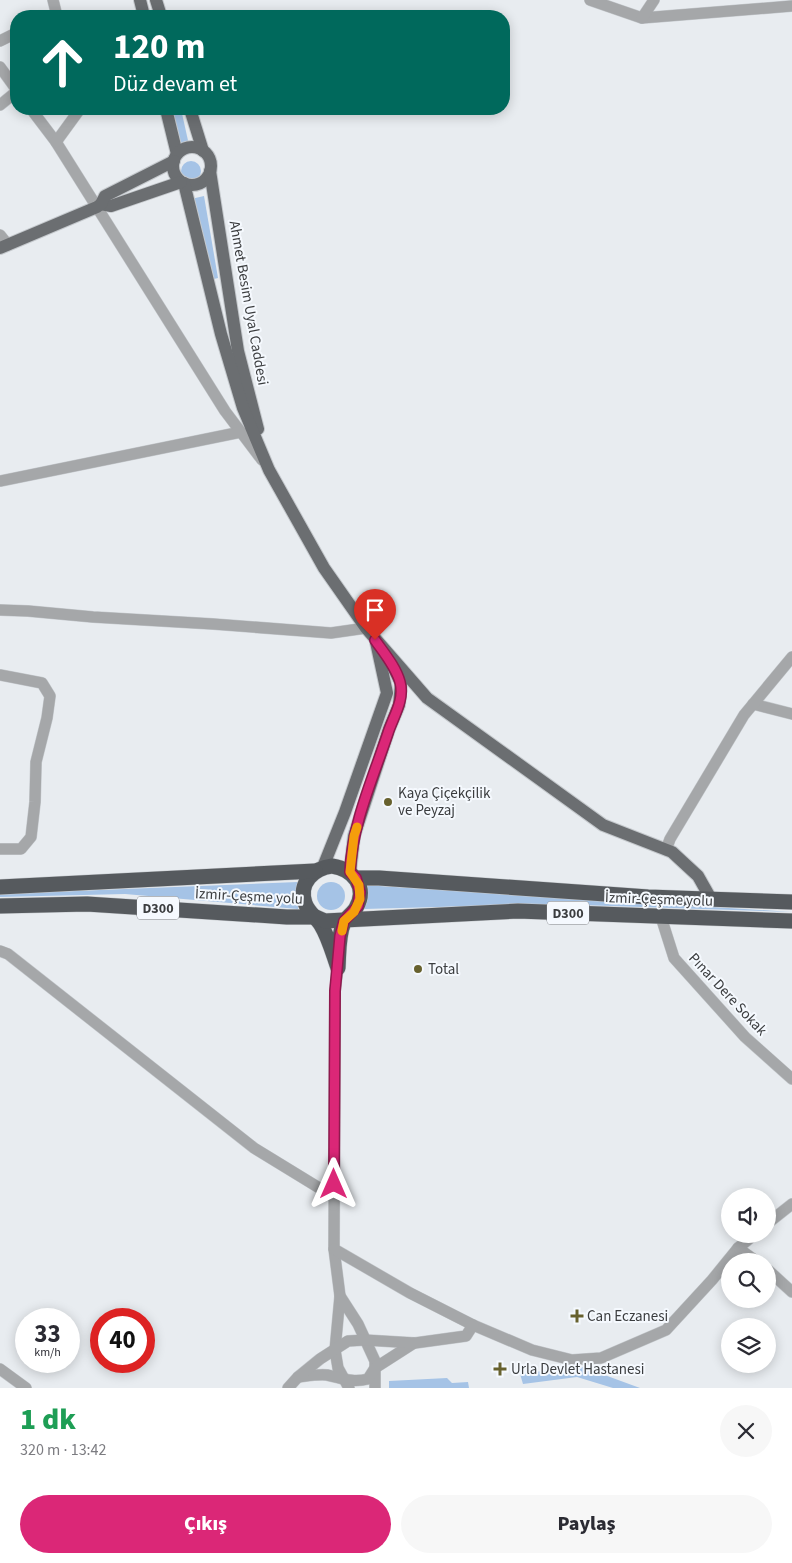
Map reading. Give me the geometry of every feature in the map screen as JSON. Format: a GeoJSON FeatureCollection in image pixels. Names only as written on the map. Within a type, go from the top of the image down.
{"type":"FeatureCollection","features":[{"type":"Feature","properties":{"kind":"highway","name":"D300"},"geometry":{"type":"LineString","coordinates":[[319,869],[332,866],[342,867],[353,875]]}},
{"type":"Feature","properties":{"kind":"highway","name":"İzmir-Çeşme yolu"},"geometry":{"type":"LineString","coordinates":[[0,887],[268,875],[319,869]]}},
{"type":"Feature","properties":{"kind":"highway"},"geometry":{"type":"LineString","coordinates":[[319,869],[308,878],[303,894],[309,911],[322,926],[338,968]]}},
{"type":"Feature","properties":{"kind":"highway","name":"İzmir-Çeşme yolu"},"geometry":{"type":"LineString","coordinates":[[353,875],[589,893],[792,902]]}},
{"type":"Feature","properties":{"kind":"highway"},"geometry":{"type":"LineString","coordinates":[[338,968],[340,936],[344,921],[354,912],[360,899],[360,892],[353,875]]}},
{"type":"Feature","properties":{"kind":"highway","name":"İzmir-Çeşme yolu"},"geometry":{"type":"LineString","coordinates":[[0,906],[87,904],[287,917],[316,917]]}},
{"type":"Feature","properties":{"kind":"highway","name":"İzmir-Çeşme yolu"},"geometry":{"type":"LineString","coordinates":[[344,921],[367,918],[518,911],[792,921]]}},
{"type":"Feature","properties":{"kind":"highway","name":"D300"},"geometry":{"type":"LineString","coordinates":[[316,917],[324,921],[344,921]]}},
{"type":"Feature","properties":{"kind":"main road"},"geometry":{"type":"LineString","coordinates":[[167,115],[175,157],[174,172],[183,182],[189,185],[200,183],[208,176],[210,171],[210,160],[203,151],[192,115]]}},
{"type":"Feature","properties":{"kind":"main road"},"geometry":{"type":"LineString","coordinates":[[99,206],[106,196],[175,157],[186,148],[198,148],[203,151]]}},
{"type":"Feature","properties":{"kind":"main road","name":"Ahmet Besim Uyal Caddesi"},"geometry":{"type":"LineString","coordinates":[[210,171],[238,351],[269,470]]}},
{"type":"Feature","properties":{"kind":"main road"},"geometry":{"type":"LineString","coordinates":[[3,242],[99,206],[111,206],[183,182]]}},
{"type":"Feature","properties":{"kind":"main road","name":"Ahmet Besim Uyal Caddesi"},"geometry":{"type":"LineString","coordinates":[[183,182],[221,334],[243,408],[269,470],[324,568],[375,640]]}},
{"type":"Feature","properties":{"kind":"main road"},"geometry":{"type":"LineString","coordinates":[[375,640],[427,698],[602,825],[672,852],[698,876],[711,899]]}},
{"type":"Feature","properties":{"kind":"main road"},"geometry":{"type":"LineString","coordinates":[[319,869],[345,812],[387,693],[375,640]]}},
{"type":"Feature","properties":{"kind":"main road"},"geometry":{"type":"LineString","coordinates":[[353,875],[354,836],[399,705],[401,683],[393,666],[375,640]]}},
{"type":"Feature","properties":{"kind":"street"},"geometry":{"type":"LineString","coordinates":[[590,0],[642,18],[792,6]]}},
{"type":"Feature","properties":{"kind":"street"},"geometry":{"type":"LineString","coordinates":[[642,18],[654,0]]}},
{"type":"Feature","properties":{"kind":"street"},"geometry":{"type":"LineString","coordinates":[[0,67],[10,82]]}},
{"type":"Feature","properties":{"kind":"street"},"geometry":{"type":"LineString","coordinates":[[0,105],[10,96]]}},
{"type":"Feature","properties":{"kind":"street"},"geometry":{"type":"LineString","coordinates":[[36,115],[99,206],[185,350],[225,411],[269,470]]}},
{"type":"Feature","properties":{"kind":"street"},"geometry":{"type":"LineString","coordinates":[[56,142],[76,115]]}},
{"type":"Feature","properties":{"kind":"street"},"geometry":{"type":"LineString","coordinates":[[0,481],[240,432]]}},
{"type":"Feature","properties":{"kind":"street"},"geometry":{"type":"LineString","coordinates":[[0,610],[330,633],[366,628]]}},
{"type":"Feature","properties":{"kind":"street"},"geometry":{"type":"LineString","coordinates":[[666,850],[670,839],[739,724],[792,657]]}},
{"type":"Feature","properties":{"kind":"street"},"geometry":{"type":"LineString","coordinates":[[0,675],[42,683],[50,696],[48,718],[36,762],[31,837],[21,849],[0,849]]}},
{"type":"Feature","properties":{"kind":"street"},"geometry":{"type":"LineString","coordinates":[[753,704],[792,714]]}},
{"type":"Feature","properties":{"kind":"street","name":"Pınar Dere Sokak"},"geometry":{"type":"LineString","coordinates":[[661,917],[674,958],[745,1037],[792,1079]]}},
{"type":"Feature","properties":{"kind":"street"},"geometry":{"type":"LineString","coordinates":[[0,951],[8,954],[254,1148],[334,1197]]}},
{"type":"Feature","properties":{"kind":"street"},"geometry":{"type":"LineString","coordinates":[[338,968],[335,991],[334,1249],[340,1296],[335,1350],[338,1368],[347,1384]]}},
{"type":"Feature","properties":{"kind":"street"},"geometry":{"type":"LineString","coordinates":[[776,1217],[792,1204]]}},
{"type":"Feature","properties":{"kind":"street"},"geometry":{"type":"LineString","coordinates":[[334,1249],[410,1293],[473,1325],[532,1350],[572,1360],[601,1358],[666,1330],[744,1243]]}},
{"type":"Feature","properties":{"kind":"street"},"geometry":{"type":"LineString","coordinates":[[738,1248],[745,1253]]}},
{"type":"Feature","properties":{"kind":"street"},"geometry":{"type":"LineString","coordinates":[[776,1277],[792,1292]]}},
{"type":"Feature","properties":{"kind":"street"},"geometry":{"type":"LineString","coordinates":[[340,1296],[358,1324],[375,1361],[376,1388]]}},
{"type":"Feature","properties":{"kind":"street"},"geometry":{"type":"LineString","coordinates":[[288,1388],[320,1359],[348,1341],[365,1340],[415,1343],[466,1336],[473,1325]]}},
{"type":"Feature","properties":{"kind":"street"},"geometry":{"type":"LineString","coordinates":[[298,1377],[326,1375],[347,1384],[358,1382],[368,1379],[375,1368],[415,1343]]}},
{"type":"Feature","properties":{"kind":"street"},"geometry":{"type":"LineString","coordinates":[[0,1369],[26,1388]]}},
{"type":"Feature","properties":{"kind":"shaded area"},"geometry":{"type":"Polygon","coordinates":[[[171,115],[182,115],[189,145],[178,148],[171,115]]]}},
{"type":"Feature","properties":{"kind":"shaded area"},"geometry":{"type":"Polygon","coordinates":[[[187,161],[195,161],[201,167],[201,175],[195,181],[187,181],[181,175],[181,167],[187,161]]]}},
{"type":"Feature","properties":{"kind":"shaded area"},"geometry":{"type":"Polygon","coordinates":[[[204,196],[218,278],[214,279],[191,199],[204,196]]]}},
{"type":"Feature","properties":{"kind":"shaded area"},"geometry":{"type":"Polygon","coordinates":[[[298,882],[298,909],[125,894],[0,897],[0,894],[298,882]]]}},
{"type":"Feature","properties":{"kind":"shaded area"},"geometry":{"type":"Polygon","coordinates":[[[331,882],[341,886],[345,896],[341,906],[331,910],[321,906],[317,896],[321,886],[331,882]]]}},
{"type":"Feature","properties":{"kind":"shaded area"},"geometry":{"type":"Polygon","coordinates":[[[364,885],[792,912],[550,904],[364,909],[364,885]]]}},
{"type":"Feature","properties":{"kind":"shaded area"},"geometry":{"type":"Polygon","coordinates":[[[580,1366],[640,1388],[613,1388],[577,1377],[523,1384],[520,1374],[580,1366]]]}},
{"type":"Feature","properties":{"kind":"shaded area"},"geometry":{"type":"Polygon","coordinates":[[[447,1378],[452,1383],[468,1382],[469,1388],[389,1388],[389,1381],[447,1378]]]}},
{"type":"Feature","properties":{"kind":"slow traffic"},"geometry":{"type":"LineString","coordinates":[[342,931],[344,921],[354,912],[360,899],[359,885],[356,878],[350,872],[354,836],[357,827]]}},
{"type":"Feature","properties":{"kind":"place","name":"Kaya Çiçekçilik ve Peyzaj"},"geometry":{"type":"Point","coordinates":[388,802]}},
{"type":"Feature","properties":{"kind":"place","name":"Total"},"geometry":{"type":"Point","coordinates":[418,969]}},
{"type":"Feature","properties":{"kind":"place","name":"Can Eczanesi"},"geometry":{"type":"Point","coordinates":[577,1316]}},
{"type":"Feature","properties":{"kind":"place","name":"Urla Devlet Hastanesi"},"geometry":{"type":"Point","coordinates":[500,1369]}},
{"type":"Feature","properties":{"kind":"route"},"geometry":{"type":"LineString","coordinates":[[334,1184],[335,991],[340,936],[344,921],[354,912],[360,899],[359,885],[356,878],[350,872],[354,836],[399,705],[401,683],[393,666],[375,640]]}}]}
